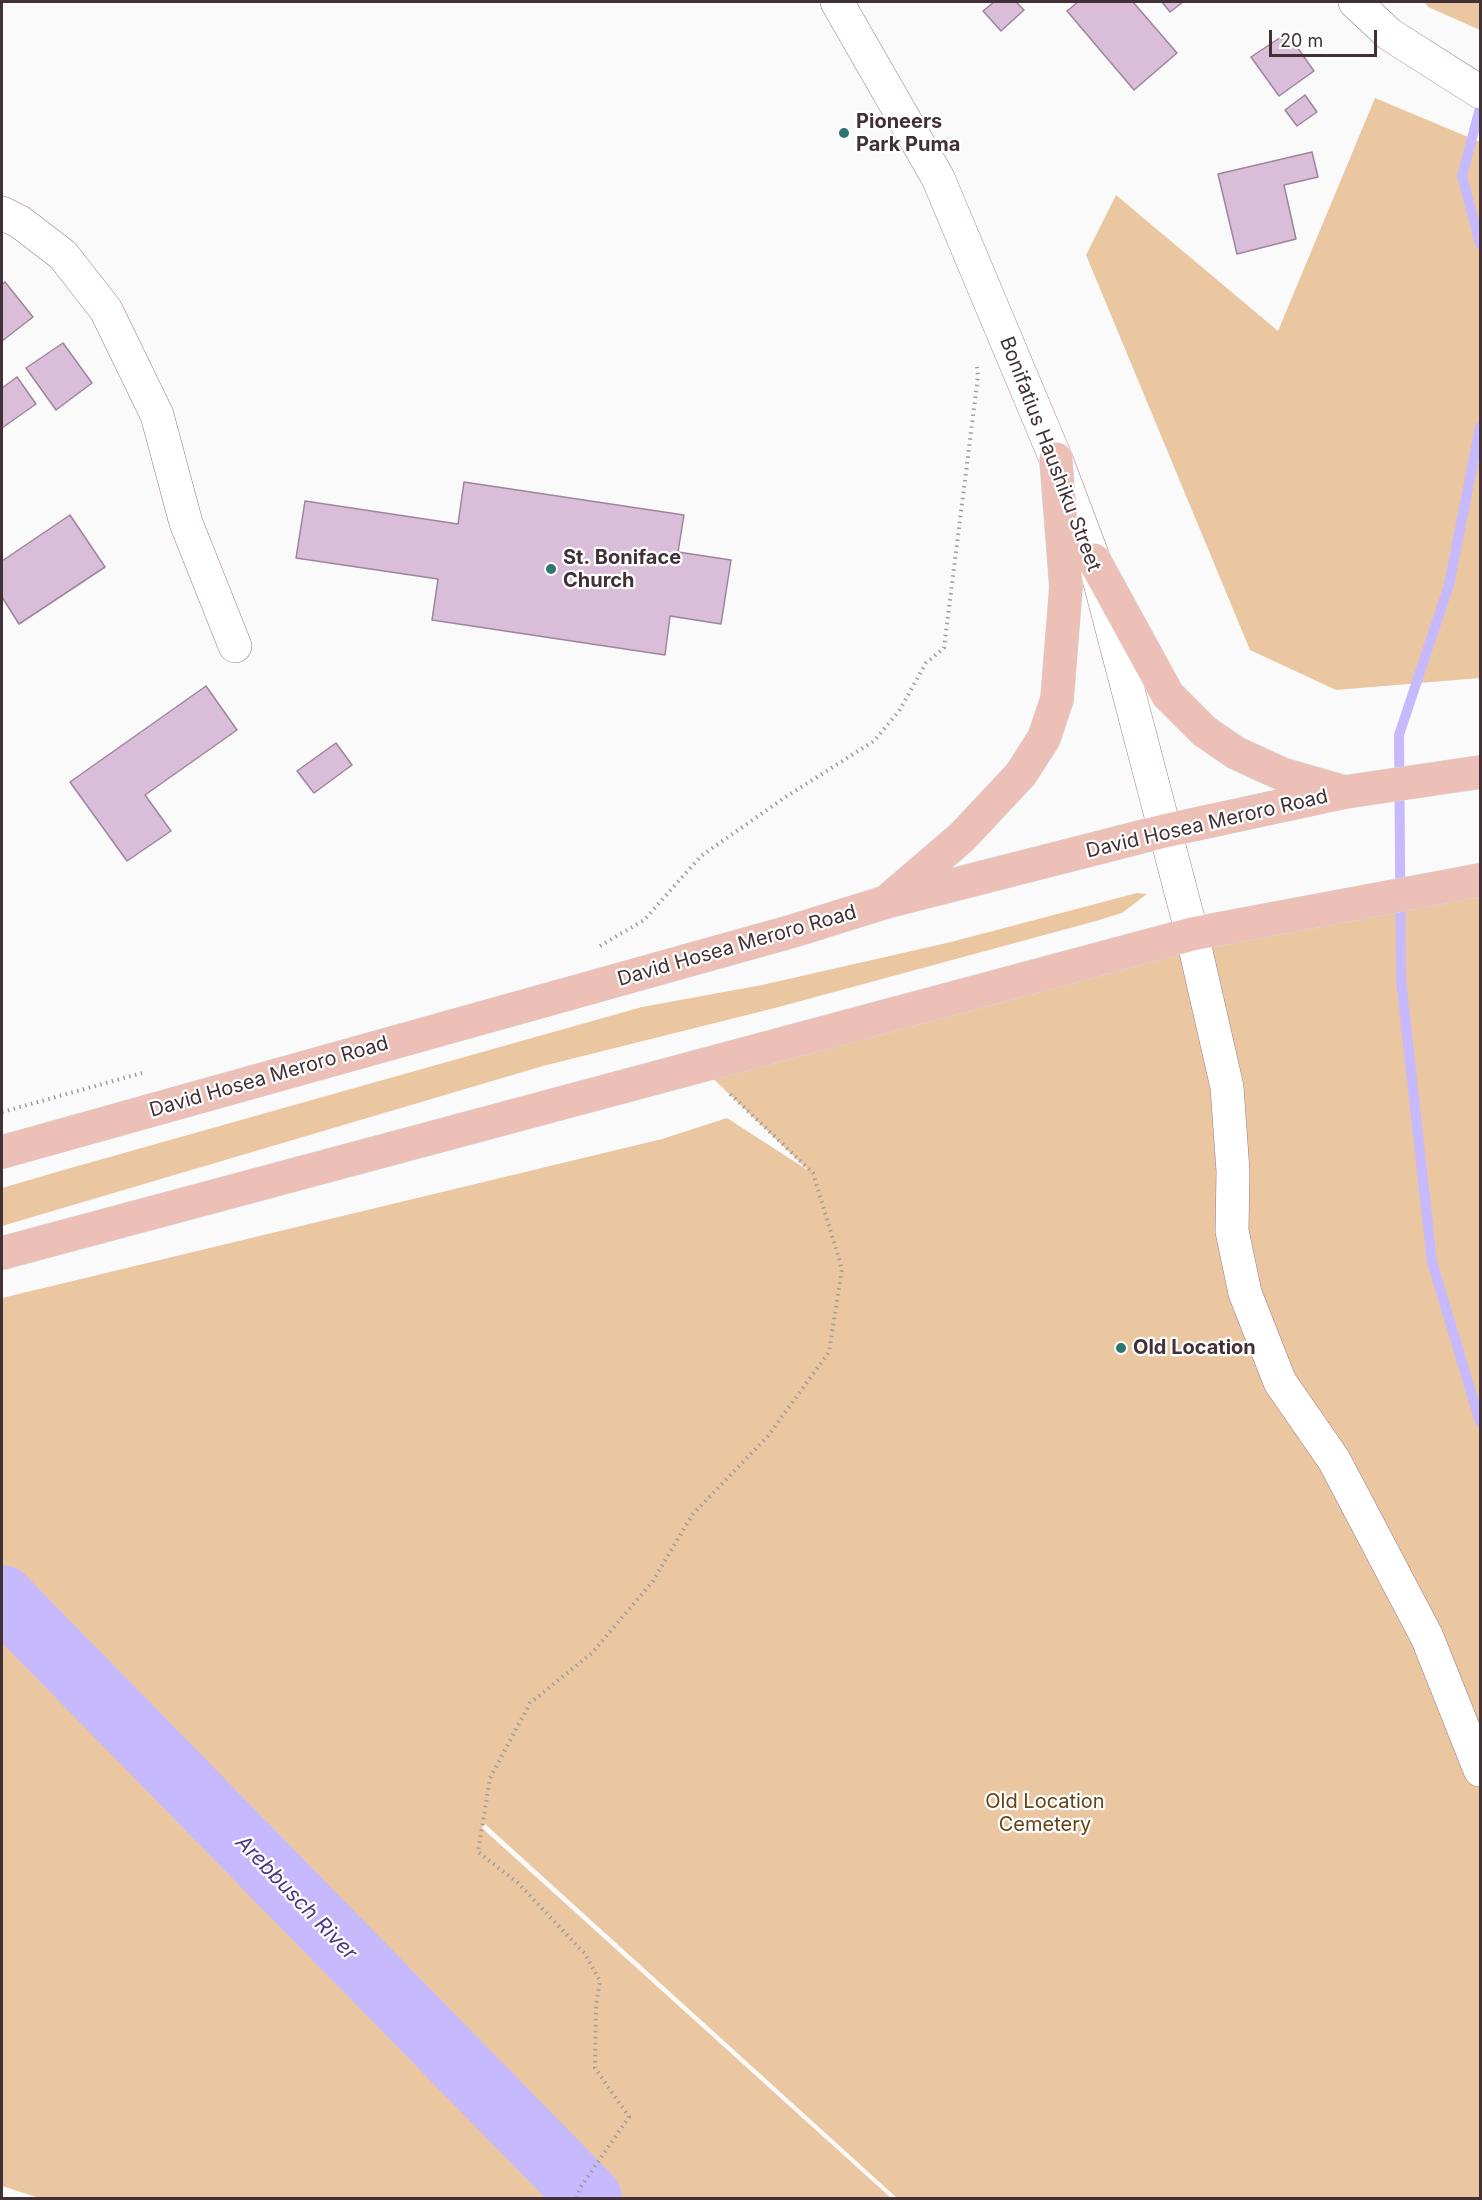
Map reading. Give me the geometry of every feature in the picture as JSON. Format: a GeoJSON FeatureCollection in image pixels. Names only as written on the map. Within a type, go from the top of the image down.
{"type":"FeatureCollection","features":[{"type":"Feature","properties":{"kind":"main road"},"geometry":{"type":"LineString","coordinates":[[886,902],[962,837],[1021,774],[1044,738],[1057,699],[1066,587],[1056,459]]}},
{"type":"Feature","properties":{"kind":"main road"},"geometry":{"type":"LineString","coordinates":[[1094,560],[1168,695],[1204,731],[1236,753],[1282,774],[1356,790]]}},
{"type":"Feature","properties":{"kind":"main road","name":"David Hosea Meroro Road"},"geometry":{"type":"LineString","coordinates":[[2,1152],[781,934],[886,902],[1164,831],[1356,790],[1480,772]]}},
{"type":"Feature","properties":{"kind":"main road"},"geometry":{"type":"LineString","coordinates":[[2,1252],[1192,934],[1480,880]]}},
{"type":"Feature","properties":{"kind":"street","name":"Bonifatius Haushiku Street"},"geometry":{"type":"LineString","coordinates":[[837,2],[938,178],[1056,459],[1094,560],[1192,934],[1227,1087],[1233,1171],[1232,1231],[1245,1293],[1280,1382],[1334,1460],[1427,1637],[1480,1770]]}},
{"type":"Feature","properties":{"kind":"street"},"geometry":{"type":"LineString","coordinates":[[1355,2],[1389,34],[1480,92]]}},
{"type":"Feature","properties":{"kind":"street"},"geometry":{"type":"LineString","coordinates":[[2,213],[20,222],[63,255],[106,310],[157,415],[186,523],[236,646]]}},
{"type":"Feature","properties":{"kind":"path"},"geometry":{"type":"LineString","coordinates":[[593,950],[644,920],[701,856],[784,798],[874,741],[899,711],[926,663],[944,648],[978,376],[977,365]]}},
{"type":"Feature","properties":{"kind":"path"},"geometry":{"type":"LineString","coordinates":[[577,2199],[580,2188],[629,2117],[595,2068],[596,2005],[600,1981],[585,1954],[518,1883],[478,1852],[490,1778],[530,1703],[592,1653],[646,1590],[692,1515],[768,1436],[829,1352],[842,1269],[813,1173],[700,1066]]}},
{"type":"Feature","properties":{"kind":"green space"},"geometry":{"type":"Polygon","coordinates":[[[1424,2],[1480,2],[1480,30],[1428,7],[1424,2]]]}},
{"type":"Feature","properties":{"kind":"green space"},"geometry":{"type":"Polygon","coordinates":[[[1375,98],[1480,142],[1480,678],[1336,690],[1250,650],[1086,255],[1116,195],[1278,331],[1375,98]]]}},
{"type":"Feature","properties":{"kind":"green space","name":"Old Location Cemetery"},"geometry":{"type":"Polygon","coordinates":[[[1480,880],[1480,2198],[897,2198],[485,1824],[482,1828],[891,2198],[39,2198],[2,2186],[2,1298],[662,1139],[727,1118],[809,1171],[700,1066],[1480,880]]]}},
{"type":"Feature","properties":{"kind":"green space"},"geometry":{"type":"Polygon","coordinates":[[[1137,893],[1147,894],[1122,913],[1096,921],[775,1008],[543,1066],[2,1226],[2,1188],[642,1007],[762,985],[951,942],[1137,893]]]}},
{"type":"Feature","properties":{"kind":"building"},"geometry":{"type":"Polygon","coordinates":[[[994,2],[1016,2],[1024,10],[1001,31],[983,11],[994,2]]]}},
{"type":"Feature","properties":{"kind":"building"},"geometry":{"type":"Polygon","coordinates":[[[1078,2],[1133,2],[1177,53],[1134,90],[1067,11],[1078,2]]]}},
{"type":"Feature","properties":{"kind":"building"},"geometry":{"type":"Polygon","coordinates":[[[1162,2],[1183,2],[1170,12],[1162,2]]]}},
{"type":"Feature","properties":{"kind":"building"},"geometry":{"type":"Polygon","coordinates":[[[1287,33],[1314,71],[1279,96],[1251,57],[1287,33]]]}},
{"type":"Feature","properties":{"kind":"building"},"geometry":{"type":"Polygon","coordinates":[[[1305,95],[1317,112],[1297,126],[1285,110],[1305,95]]]}},
{"type":"Feature","properties":{"kind":"building"},"geometry":{"type":"Polygon","coordinates":[[[1312,152],[1318,177],[1284,185],[1296,239],[1237,254],[1218,174],[1312,152]]]}},
{"type":"Feature","properties":{"kind":"building"},"geometry":{"type":"Polygon","coordinates":[[[5,282],[33,317],[2,341],[2,285],[5,282]]]}},
{"type":"Feature","properties":{"kind":"building"},"geometry":{"type":"Polygon","coordinates":[[[63,343],[92,383],[56,410],[26,368],[63,343]]]}},
{"type":"Feature","properties":{"kind":"building"},"geometry":{"type":"Polygon","coordinates":[[[17,377],[36,404],[2,428],[2,388],[17,377]]]}},
{"type":"Feature","properties":{"kind":"building","name":"St. Boniface Church"},"geometry":{"type":"Polygon","coordinates":[[[464,482],[684,515],[678,552],[731,560],[721,624],[670,616],[665,655],[432,620],[438,579],[296,558],[305,501],[458,524],[464,482]]]}},
{"type":"Feature","properties":{"kind":"building"},"geometry":{"type":"Polygon","coordinates":[[[70,515],[105,567],[19,624],[2,597],[2,561],[70,515]]]}},
{"type":"Feature","properties":{"kind":"building"},"geometry":{"type":"Polygon","coordinates":[[[206,686],[237,730],[145,795],[171,831],[127,861],[70,782],[206,686]]]}},
{"type":"Feature","properties":{"kind":"building"},"geometry":{"type":"Polygon","coordinates":[[[336,743],[352,765],[314,793],[297,771],[336,743]]]}},
{"type":"Feature","properties":{"kind":"waterway"},"geometry":{"type":"LineString","coordinates":[[1480,108],[1462,176],[1480,244]]}},
{"type":"Feature","properties":{"kind":"waterway"},"geometry":{"type":"LineString","coordinates":[[1480,427],[1449,585],[1399,735],[1401,980],[1432,1262],[1480,1422]]}},
{"type":"Feature","properties":{"kind":"waterway","name":"Arebbusch River"},"geometry":{"type":"LineString","coordinates":[[2,1597],[590,2198]]}},
{"type":"Feature","properties":{"kind":"place","name":"Pioneers Park Puma"},"geometry":{"type":"Point","coordinates":[844,133]}},
{"type":"Feature","properties":{"kind":"place","name":"St. Boniface Church"},"geometry":{"type":"Point","coordinates":[551,569]}},
{"type":"Feature","properties":{"kind":"place","name":"Old Location"},"geometry":{"type":"Point","coordinates":[1121,1348]}}]}
